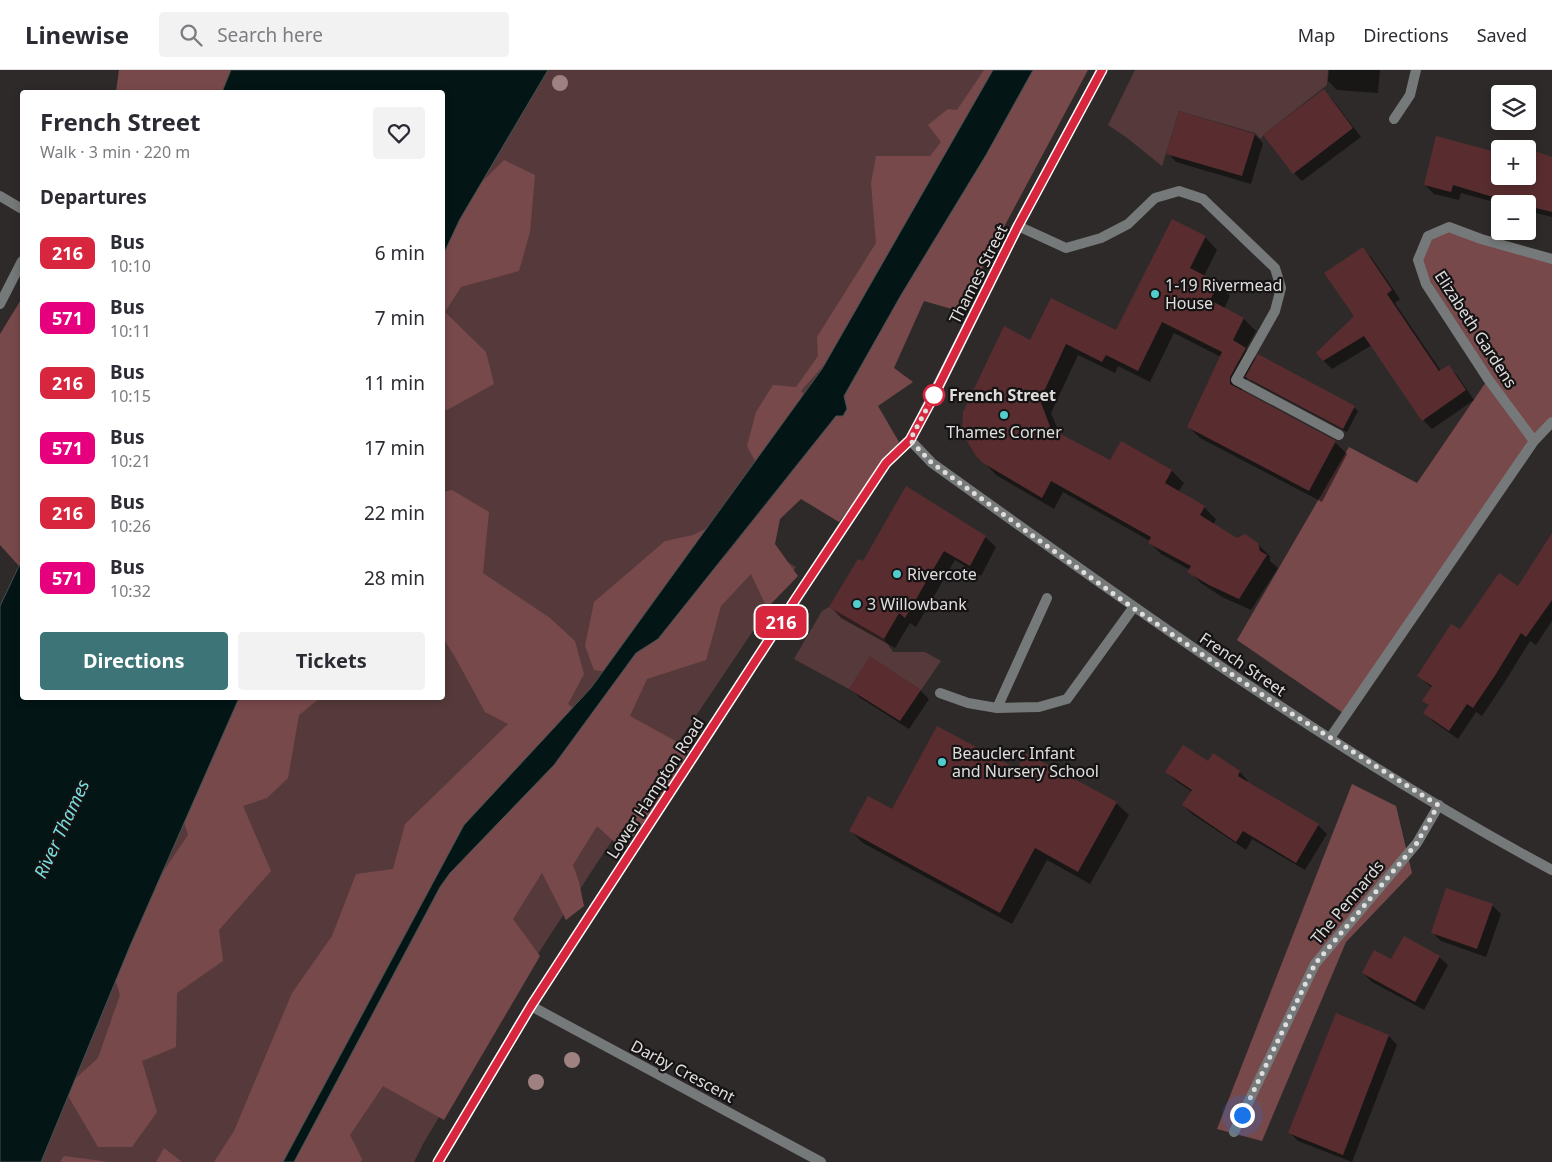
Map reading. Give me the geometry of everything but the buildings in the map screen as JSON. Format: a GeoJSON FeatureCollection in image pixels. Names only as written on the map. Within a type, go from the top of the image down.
{"type":"FeatureCollection","features":[{"type":"Feature","properties":{"kind":"street","name":"Thames Street"},"geometry":{"type":"LineString","coordinates":[[910,440],[1018,226],[1102,70]]}},
{"type":"Feature","properties":{"kind":"street"},"geometry":{"type":"LineString","coordinates":[[1394,119],[1410,95],[1416,70]]}},
{"type":"Feature","properties":{"kind":"street"},"geometry":{"type":"LineString","coordinates":[[1018,226],[1066,248],[1101,238],[1128,224],[1155,198],[1179,192],[1203,198],[1275,268],[1281,288],[1275,311],[1236,380],[1339,435]]}},
{"type":"Feature","properties":{"kind":"street"},"geometry":{"type":"LineString","coordinates":[[0,196],[20,208]]}},
{"type":"Feature","properties":{"kind":"street","name":"Elizabeth Gardens"},"geometry":{"type":"LineString","coordinates":[[1534,441],[1488,378],[1426,284],[1418,260],[1428,236],[1449,227],[1481,239],[1552,259]]}},
{"type":"Feature","properties":{"kind":"street"},"geometry":{"type":"LineString","coordinates":[[0,304],[20,264]]}},
{"type":"Feature","properties":{"kind":"street"},"geometry":{"type":"LineString","coordinates":[[1330,738],[1534,441],[1552,422]]}},
{"type":"Feature","properties":{"kind":"street","name":"French Street"},"geometry":{"type":"LineString","coordinates":[[910,440],[932,463],[1133,608],[1270,700],[1438,805],[1551,869]]}},
{"type":"Feature","properties":{"kind":"street","name":"Lower Hampton Road"},"geometry":{"type":"LineString","coordinates":[[438,1162],[531,1006],[797,597],[886,463],[910,440]]}},
{"type":"Feature","properties":{"kind":"street"},"geometry":{"type":"LineString","coordinates":[[997,708],[1047,598]]}},
{"type":"Feature","properties":{"kind":"street"},"geometry":{"type":"LineString","coordinates":[[940,693],[968,703],[997,708],[1039,706],[1068,699],[1133,608]]}},
{"type":"Feature","properties":{"kind":"street","name":"The Pennards"},"geometry":{"type":"LineString","coordinates":[[1234,1132],[1315,964],[1417,843],[1438,805]]}},
{"type":"Feature","properties":{"kind":"street","name":"Darby Crescent"},"geometry":{"type":"LineString","coordinates":[[531,1006],[821,1162]]}},
{"type":"Feature","properties":{"kind":"shaded area"},"geometry":{"type":"Polygon","coordinates":[[[119,70],[231,70],[223,90],[116,90],[119,70]]]}},
{"type":"Feature","properties":{"kind":"shaded area"},"geometry":{"type":"Polygon","coordinates":[[[548,70],[993,70],[822,369],[591,688],[464,825],[283,1162],[41,1162],[130,946],[238,700],[445,700],[445,251],[460,219],[548,70]]]}},
{"type":"Feature","properties":{"kind":"shaded area"},"geometry":{"type":"Polygon","coordinates":[[[984,70],[1030,70],[1016,101],[1033,70],[1088,70],[959,311],[924,301],[894,368],[913,382],[878,406],[899,442],[839,522],[801,499],[780,519],[775,544],[798,576],[767,608],[751,574],[721,606],[706,660],[647,679],[630,716],[690,749],[658,803],[623,850],[597,826],[573,865],[584,906],[566,920],[542,873],[513,919],[540,956],[444,1120],[383,1086],[350,1135],[362,1159],[361,1162],[214,1162],[234,1131],[292,993],[332,936],[356,874],[393,869],[405,824],[508,724],[485,712],[445,641],[445,492],[452,490],[489,512],[483,573],[550,618],[575,641],[584,674],[568,704],[589,718],[607,672],[594,670],[585,646],[594,602],[665,541],[693,535],[716,524],[757,465],[747,446],[756,412],[773,385],[796,387],[818,356],[817,337],[876,243],[871,183],[876,156],[930,156],[941,142],[928,125],[948,109],[957,110],[984,70]],[[901,295],[824,365],[801,391],[821,413],[724,557],[836,416],[847,409],[844,396],[901,295]]]}},
{"type":"Feature","properties":{"kind":"shaded area"},"geometry":{"type":"Polygon","coordinates":[[[1135,70],[1328,70],[1327,85],[1263,135],[1261,139],[1255,133],[1179,111],[1162,166],[1108,125],[1135,70]]]}},
{"type":"Feature","properties":{"kind":"shaded area"},"geometry":{"type":"Polygon","coordinates":[[[504,160],[535,175],[530,232],[519,271],[461,287],[445,312],[445,237],[466,198],[504,160]]]}},
{"type":"Feature","properties":{"kind":"shaded area"},"geometry":{"type":"Polygon","coordinates":[[[1449,227],[1552,259],[1552,422],[1346,715],[1237,640],[1349,447],[1417,483],[1488,379],[1418,260],[1428,236],[1449,227]]]}},
{"type":"Feature","properties":{"kind":"shaded area"},"geometry":{"type":"Polygon","coordinates":[[[20,301],[19,566],[0,545],[0,334],[20,301]]]}},
{"type":"Feature","properties":{"kind":"shaded area"},"geometry":{"type":"Polygon","coordinates":[[[445,312],[486,352],[494,384],[447,410],[445,409],[445,312]]]}},
{"type":"Feature","properties":{"kind":"shaded area"},"geometry":{"type":"Polygon","coordinates":[[[757,544],[796,567],[595,866],[508,1000],[414,1162],[321,1162],[580,744],[757,544]]]}},
{"type":"Feature","properties":{"kind":"shaded area"},"geometry":{"type":"Polygon","coordinates":[[[829,607],[884,639],[893,652],[925,652],[941,661],[921,690],[870,657],[849,689],[794,659],[822,611],[829,607]]]}},
{"type":"Feature","properties":{"kind":"shaded area"},"geometry":{"type":"Polygon","coordinates":[[[224,700],[318,700],[299,715],[288,778],[267,798],[243,806],[271,871],[219,930],[223,961],[177,993],[176,1047],[142,1061],[157,1112],[132,1147],[98,1147],[64,1089],[98,1058],[120,995],[107,954],[188,835],[177,800],[224,700]]]}},
{"type":"Feature","properties":{"kind":"shaded area"},"geometry":{"type":"Polygon","coordinates":[[[1352,784],[1396,806],[1412,873],[1346,942],[1262,1141],[1217,1129],[1352,784]]]}},
{"type":"Feature","properties":{"kind":"shaded area"},"geometry":{"type":"Polygon","coordinates":[[[164,1148],[182,1162],[156,1162],[164,1148]]]}},
{"type":"Feature","properties":{"kind":"shaded area"},"geometry":{"type":"Polygon","coordinates":[[[64,1156],[110,1162],[60,1162],[64,1156]]]}},
{"type":"Feature","properties":{"kind":"water"},"geometry":{"type":"Polygon","coordinates":[[[231,70],[548,70],[460,219],[445,251],[445,90],[223,90],[231,70]]]}},
{"type":"Feature","properties":{"kind":"water"},"geometry":{"type":"Polygon","coordinates":[[[993,70],[1033,70],[986,155],[901,295],[844,396],[847,409],[843,416],[836,416],[658,639],[636,653],[554,765],[450,873],[440,887],[294,1162],[283,1162],[464,825],[591,688],[822,369],[993,70]]]}},
{"type":"Feature","properties":{"kind":"water","name":"River Thames"},"geometry":{"type":"Polygon","coordinates":[[[19,566],[20,700],[238,700],[130,946],[41,1162],[0,1162],[0,606],[19,566]]]}},
{"type":"Feature","properties":{"kind":"bus line","name":"216"},"geometry":{"type":"LineString","coordinates":[[438,1162],[531,1006],[797,597],[886,463],[910,440],[1018,226],[1102,70]]}},
{"type":"Feature","properties":{"kind":"place","name":"1-19 Rivermead House"},"geometry":{"type":"Point","coordinates":[1155,294]}},
{"type":"Feature","properties":{"kind":"place","name":"French Street"},"geometry":{"type":"Point","coordinates":[934,395]}},
{"type":"Feature","properties":{"kind":"place","name":"Thames Corner"},"geometry":{"type":"Point","coordinates":[1004,415]}},
{"type":"Feature","properties":{"kind":"place","name":"Rivercote"},"geometry":{"type":"Point","coordinates":[897,574]}},
{"type":"Feature","properties":{"kind":"place","name":"3 Willowbank"},"geometry":{"type":"Point","coordinates":[857,604]}},
{"type":"Feature","properties":{"kind":"place","name":"Beauclerc Infant and Nursery School"},"geometry":{"type":"Point","coordinates":[942,762]}},
{"type":"Feature","properties":{"kind":"route"},"geometry":{"type":"LineString","coordinates":[[934,395],[910,440],[932,463],[1133,608],[1270,700],[1438,805],[1417,843],[1315,964],[1242,1115]]}}]}
